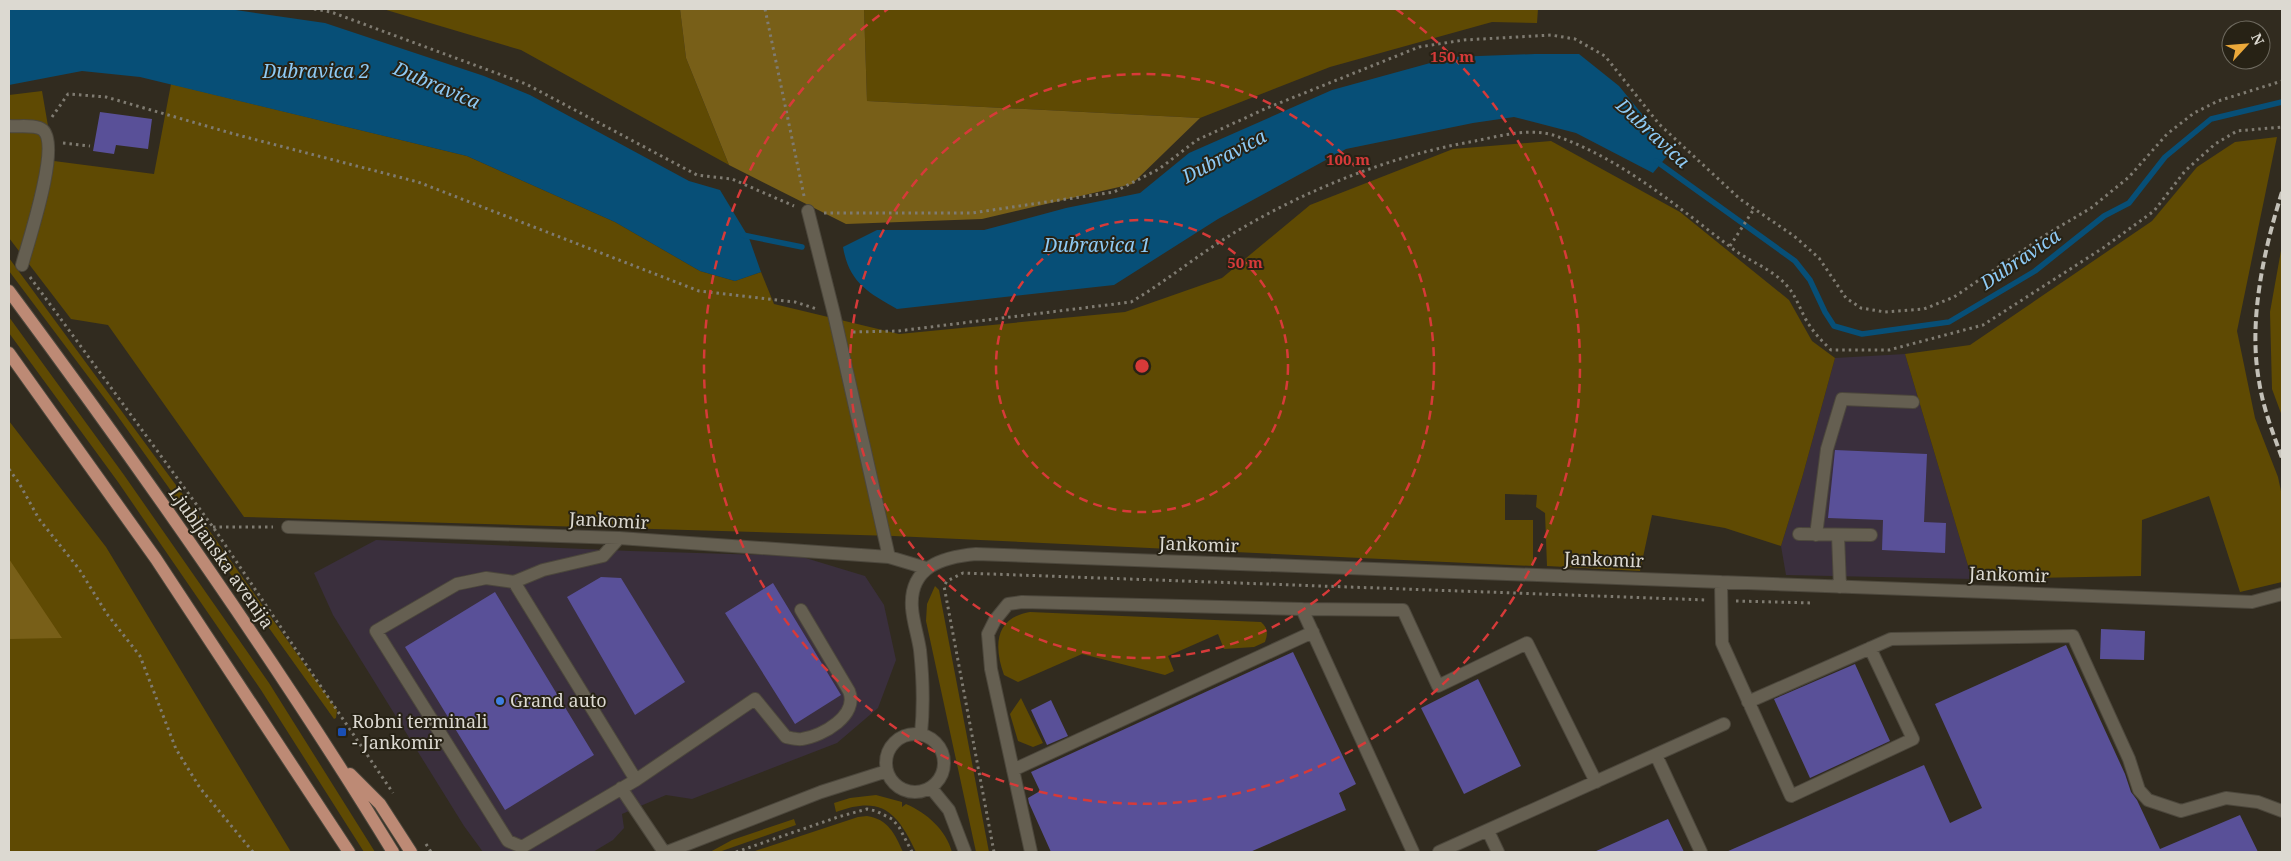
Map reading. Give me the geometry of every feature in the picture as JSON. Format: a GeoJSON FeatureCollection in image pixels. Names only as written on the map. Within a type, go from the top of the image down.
{"type":"FeatureCollection","features":[{"type":"Feature","properties":{"kind":"main road","name":"Ljubljanska avenija"},"geometry":{"type":"LineString","coordinates":[[9,291],[193,547],[330,752],[393,852]]}},
{"type":"Feature","properties":{"kind":"main road"},"geometry":{"type":"LineString","coordinates":[[9,353],[156,558],[349,852]]}},
{"type":"Feature","properties":{"kind":"main road"},"geometry":{"type":"LineString","coordinates":[[330,752],[380,804],[412,852]]}},
{"type":"Feature","properties":{"kind":"street"},"geometry":{"type":"LineString","coordinates":[[9,126],[38,128],[45,135],[48,164],[22,265]]}},
{"type":"Feature","properties":{"kind":"street"},"geometry":{"type":"LineString","coordinates":[[808,212],[834,314],[889,557]]}},
{"type":"Feature","properties":{"kind":"street"},"geometry":{"type":"LineString","coordinates":[[1816,535],[1827,449],[1842,398],[1913,402]]}},
{"type":"Feature","properties":{"kind":"street","name":"Jankomir"},"geometry":{"type":"LineString","coordinates":[[288,527],[619,538],[889,557],[926,568],[950,558],[976,554],[2252,602],[2282,594]]}},
{"type":"Feature","properties":{"kind":"street"},"geometry":{"type":"LineString","coordinates":[[1799,534],[1871,535]]}},
{"type":"Feature","properties":{"kind":"street"},"geometry":{"type":"LineString","coordinates":[[1838,535],[1840,586]]}},
{"type":"Feature","properties":{"kind":"street"},"geometry":{"type":"LineString","coordinates":[[619,538],[603,556],[543,570],[514,582],[486,578],[457,584],[376,632],[508,840],[522,847],[636,780],[755,699],[786,737],[801,740],[830,727],[849,713],[852,700],[849,691],[801,610]]}},
{"type":"Feature","properties":{"kind":"street"},"geometry":{"type":"LineString","coordinates":[[921,734],[925,706],[912,600],[916,582],[926,568]]}},
{"type":"Feature","properties":{"kind":"street"},"geometry":{"type":"LineString","coordinates":[[514,582],[636,780]]}},
{"type":"Feature","properties":{"kind":"street"},"geometry":{"type":"LineString","coordinates":[[1721,582],[1722,644],[1791,796],[1913,739],[1870,648]]}},
{"type":"Feature","properties":{"kind":"street"},"geometry":{"type":"LineString","coordinates":[[1032,852],[992,669],[988,634],[995,620],[1008,604],[1022,602],[1403,610],[1438,686],[1527,643],[1596,782]]}},
{"type":"Feature","properties":{"kind":"street"},"geometry":{"type":"LineString","coordinates":[[1302,609],[1413,852]]}},
{"type":"Feature","properties":{"kind":"street"},"geometry":{"type":"LineString","coordinates":[[1013,770],[1313,632]]}},
{"type":"Feature","properties":{"kind":"street"},"geometry":{"type":"LineString","coordinates":[[1748,702],[1891,639],[2073,636],[2130,760],[2139,790],[2148,800],[2181,810],[2226,798],[2258,802],[2282,811]]}},
{"type":"Feature","properties":{"kind":"street"},"geometry":{"type":"LineString","coordinates":[[1439,852],[1724,724]]}},
{"type":"Feature","properties":{"kind":"street"},"geometry":{"type":"LineString","coordinates":[[921,734],[934,740],[940,747],[944,756],[942,776],[931,788],[918,792],[909,792],[893,782],[887,771],[886,755],[890,746],[905,735],[921,734]]}},
{"type":"Feature","properties":{"kind":"street"},"geometry":{"type":"LineString","coordinates":[[1656,755],[1701,852]]}},
{"type":"Feature","properties":{"kind":"street"},"geometry":{"type":"LineString","coordinates":[[621,788],[665,852],[821,792],[887,771]]}},
{"type":"Feature","properties":{"kind":"street"},"geometry":{"type":"LineString","coordinates":[[931,788],[949,810],[965,852]]}},
{"type":"Feature","properties":{"kind":"street"},"geometry":{"type":"LineString","coordinates":[[1488,830],[1498,852]]}},
{"type":"Feature","properties":{"kind":"path"},"geometry":{"type":"LineString","coordinates":[[314,9],[331,12],[526,84],[697,175],[732,179],[808,212],[829,214],[972,214],[1114,192],[1159,169],[1198,140],[1267,108],[1419,47],[1464,40],[1551,35],[1575,40],[1606,56],[1659,124],[1740,199],[1794,236],[1819,258],[1846,298],[1861,308],[1885,312],[1924,309],[1954,297],[2032,243],[2091,208],[2130,177],[2167,134],[2194,113],[2218,101],[2282,81]]}},
{"type":"Feature","properties":{"kind":"path"},"geometry":{"type":"LineString","coordinates":[[765,9],[808,212]]}},
{"type":"Feature","properties":{"kind":"path"},"geometry":{"type":"LineString","coordinates":[[90,146],[45,135],[68,94],[106,97],[234,134],[418,182],[699,291],[795,302],[834,314]]}},
{"type":"Feature","properties":{"kind":"path"},"geometry":{"type":"LineString","coordinates":[[838,332],[898,331],[1130,302],[1154,288],[1243,227],[1301,196],[1385,164],[1444,146],[1520,132],[1555,135],[1607,160],[1671,201],[1730,246],[1775,275],[1793,291],[1806,320],[1818,338],[1831,350],[1889,350],[1945,337],[1983,325],[2103,248],[2154,211],[2185,171],[2215,144],[2238,131],[2282,127]]}},
{"type":"Feature","properties":{"kind":"path"},"geometry":{"type":"LineString","coordinates":[[1730,246],[1754,209]]}},
{"type":"Feature","properties":{"kind":"path"},"geometry":{"type":"LineString","coordinates":[[22,265],[213,527],[397,799]]}},
{"type":"Feature","properties":{"kind":"path"},"geometry":{"type":"LineString","coordinates":[[9,469],[19,482],[39,519],[79,569],[106,614],[140,656],[176,749],[200,788],[252,852]]}},
{"type":"Feature","properties":{"kind":"path"},"geometry":{"type":"LineString","coordinates":[[213,527],[288,527]]}},
{"type":"Feature","properties":{"kind":"path"},"geometry":{"type":"LineString","coordinates":[[994,852],[944,586],[947,581],[963,573],[1820,604]]}},
{"type":"Feature","properties":{"kind":"path"},"geometry":{"type":"LineString","coordinates":[[736,852],[838,817],[867,810],[876,811],[892,819],[899,827],[912,852]]}},
{"type":"Feature","properties":{"kind":"path"},"geometry":{"type":"LineString","coordinates":[[421,837],[431,852]]}},
{"type":"Feature","properties":{"kind":"shaded area"},"geometry":{"type":"Polygon","coordinates":[[[383,9],[680,9],[686,58],[729,165],[521,50],[383,9]]]}},
{"type":"Feature","properties":{"kind":"shaded area"},"geometry":{"type":"Polygon","coordinates":[[[680,9],[864,9],[867,101],[1200,118],[1132,184],[982,219],[846,224],[729,165],[686,58],[680,9]]]}},
{"type":"Feature","properties":{"kind":"shaded area"},"geometry":{"type":"Polygon","coordinates":[[[864,9],[1538,9],[1537,23],[1492,22],[1330,67],[1200,118],[867,101],[864,9]]]}},
{"type":"Feature","properties":{"kind":"shaded area"},"geometry":{"type":"Polygon","coordinates":[[[171,84],[467,156],[615,222],[700,271],[735,281],[761,272],[774,304],[899,334],[1125,312],[1222,278],[1310,205],[1453,149],[1551,141],[1680,212],[1789,300],[1812,341],[1835,358],[1781,546],[1725,528],[1652,515],[1640,571],[1547,566],[1545,513],[1536,507],[1537,495],[1505,494],[1505,520],[1533,520],[1533,566],[894,536],[244,517],[108,325],[71,319],[9,238],[9,95],[42,91],[54,161],[154,174],[171,84]]]}},
{"type":"Feature","properties":{"kind":"shaded area"},"geometry":{"type":"Polygon","coordinates":[[[2277,137],[2237,331],[2255,418],[2278,477],[2282,496],[2282,582],[2240,592],[2209,496],[2142,520],[2141,576],[1972,579],[1905,354],[1970,345],[2152,221],[2197,167],[2235,142],[2277,137]]]}},
{"type":"Feature","properties":{"kind":"shaded area"},"geometry":{"type":"Polygon","coordinates":[[[2282,245],[2282,416],[2272,389],[2270,312],[2282,245]]]}},
{"type":"Feature","properties":{"kind":"shaded area"},"geometry":{"type":"Polygon","coordinates":[[[9,258],[206,526],[337,710],[336,718],[334,719],[114,411],[9,271],[9,258]]]}},
{"type":"Feature","properties":{"kind":"shaded area"},"geometry":{"type":"Polygon","coordinates":[[[9,317],[124,475],[269,683],[375,852],[364,852],[261,690],[118,482],[9,333],[9,317]]]}},
{"type":"Feature","properties":{"kind":"shaded area"},"geometry":{"type":"Polygon","coordinates":[[[1905,354],[1972,579],[1786,575],[1781,546],[1835,358],[1905,354]]]}},
{"type":"Feature","properties":{"kind":"shaded area"},"geometry":{"type":"Polygon","coordinates":[[[9,421],[106,547],[291,852],[9,852],[9,421]]]}},
{"type":"Feature","properties":{"kind":"shaded area","name":"Grand auto"},"geometry":{"type":"Polygon","coordinates":[[[376,540],[799,556],[865,576],[884,605],[896,660],[878,708],[837,743],[692,799],[666,795],[622,814],[624,828],[613,840],[593,852],[483,852],[464,826],[333,615],[314,573],[376,540]]]}},
{"type":"Feature","properties":{"kind":"shaded area"},"geometry":{"type":"Polygon","coordinates":[[[9,559],[62,638],[9,639],[9,559]]]}},
{"type":"Feature","properties":{"kind":"shaded area"},"geometry":{"type":"Polygon","coordinates":[[[935,586],[939,590],[989,852],[976,852],[926,621],[927,604],[935,586]]]}},
{"type":"Feature","properties":{"kind":"shaded area"},"geometry":{"type":"Polygon","coordinates":[[[1030,612],[1261,622],[1267,634],[1265,642],[1254,647],[1224,649],[1218,634],[1168,656],[1174,671],[1165,675],[1082,654],[1018,682],[1004,675],[998,644],[1003,627],[1009,620],[1030,612]]]}},
{"type":"Feature","properties":{"kind":"shaded area"},"geometry":{"type":"Polygon","coordinates":[[[1021,698],[1043,743],[1033,747],[1018,741],[1010,714],[1021,698]]]}},
{"type":"Feature","properties":{"kind":"shaded area"},"geometry":{"type":"Polygon","coordinates":[[[876,795],[902,802],[902,807],[906,804],[928,817],[945,836],[952,852],[916,852],[902,826],[894,817],[877,807],[865,805],[836,812],[834,803],[850,798],[876,795]]]}},
{"type":"Feature","properties":{"kind":"shaded area"},"geometry":{"type":"Polygon","coordinates":[[[867,816],[880,820],[890,828],[903,852],[752,852],[858,817],[867,816]]]}},
{"type":"Feature","properties":{"kind":"shaded area"},"geometry":{"type":"Polygon","coordinates":[[[794,819],[796,825],[719,852],[710,852],[732,840],[794,819]]]}},
{"type":"Feature","properties":{"kind":"water","name":"Dubravica 2"},"geometry":{"type":"Polygon","coordinates":[[[9,9],[229,9],[325,23],[484,76],[530,95],[689,181],[720,190],[749,238],[761,272],[735,281],[700,271],[615,222],[467,156],[140,77],[82,71],[9,85],[9,9]]]}},
{"type":"Feature","properties":{"kind":"water","name":"Dubravica 1"},"geometry":{"type":"Polygon","coordinates":[[[1579,54],[1619,86],[1655,130],[1668,155],[1653,173],[1576,133],[1514,117],[1473,123],[1346,149],[1218,219],[1114,285],[897,309],[861,285],[855,278],[846,259],[843,247],[877,230],[984,230],[1066,208],[1140,193],[1189,153],[1332,90],[1452,57],[1579,54]]]}},
{"type":"Feature","properties":{"kind":"building"},"geometry":{"type":"Polygon","coordinates":[[[100,112],[152,119],[148,149],[116,145],[114,154],[93,151],[100,112]]]}},
{"type":"Feature","properties":{"kind":"building"},"geometry":{"type":"Polygon","coordinates":[[[1835,450],[1927,454],[1924,522],[1946,523],[1945,553],[1882,550],[1883,520],[1828,518],[1835,450]]]}},
{"type":"Feature","properties":{"kind":"building","name":"Grand auto"},"geometry":{"type":"Polygon","coordinates":[[[601,577],[621,578],[685,682],[635,715],[567,597],[601,577]]]}},
{"type":"Feature","properties":{"kind":"building"},"geometry":{"type":"Polygon","coordinates":[[[773,583],[841,695],[795,724],[725,613],[773,583]]]}},
{"type":"Feature","properties":{"kind":"building","name":"Grand auto"},"geometry":{"type":"Polygon","coordinates":[[[495,592],[594,755],[505,810],[405,647],[495,592]]]}},
{"type":"Feature","properties":{"kind":"building"},"geometry":{"type":"Polygon","coordinates":[[[2101,629],[2145,631],[2144,660],[2100,659],[2101,629]]]}},
{"type":"Feature","properties":{"kind":"building"},"geometry":{"type":"Polygon","coordinates":[[[2066,645],[2125,774],[2131,792],[2137,800],[2160,849],[2240,815],[2258,852],[1726,852],[1924,765],[1950,823],[1982,808],[1935,704],[2066,645]]]}},
{"type":"Feature","properties":{"kind":"building"},"geometry":{"type":"Polygon","coordinates":[[[1293,652],[1356,784],[1339,793],[1346,810],[1250,852],[1051,852],[1029,803],[1028,798],[1040,791],[1031,772],[1293,652]]]}},
{"type":"Feature","properties":{"kind":"building"},"geometry":{"type":"Polygon","coordinates":[[[1855,664],[1890,741],[1810,778],[1774,699],[1855,664]]]}},
{"type":"Feature","properties":{"kind":"building"},"geometry":{"type":"Polygon","coordinates":[[[1478,679],[1521,766],[1464,794],[1421,708],[1478,679]]]}},
{"type":"Feature","properties":{"kind":"building"},"geometry":{"type":"Polygon","coordinates":[[[1051,700],[1068,736],[1047,745],[1031,710],[1051,700]]]}},
{"type":"Feature","properties":{"kind":"building"},"geometry":{"type":"Polygon","coordinates":[[[1668,819],[1684,852],[1594,852],[1668,819]]]}},
{"type":"Feature","properties":{"kind":"waterway","name":"Dubravica"},"geometry":{"type":"LineString","coordinates":[[1656,161],[1795,261],[1810,280],[1825,312],[1834,326],[1862,334],[1949,322],[2035,271],[2104,216],[2129,203],[2165,157],[2211,119],[2282,102]]}},
{"type":"Feature","properties":{"kind":"waterway","name":"Dubravica"},"geometry":{"type":"LineString","coordinates":[[743,235],[802,247]]}},
{"type":"Feature","properties":{"kind":"railway"},"geometry":{"type":"LineString","coordinates":[[2282,192],[2264,261],[2255,334],[2256,358],[2263,401],[2282,458]]}},
{"type":"Feature","properties":{"kind":"place","name":"Grand auto"},"geometry":{"type":"Point","coordinates":[500,701]}},
{"type":"Feature","properties":{"kind":"place","name":"Robni terminali - Jankomir"},"geometry":{"type":"Point","coordinates":[342,732]}}]}
